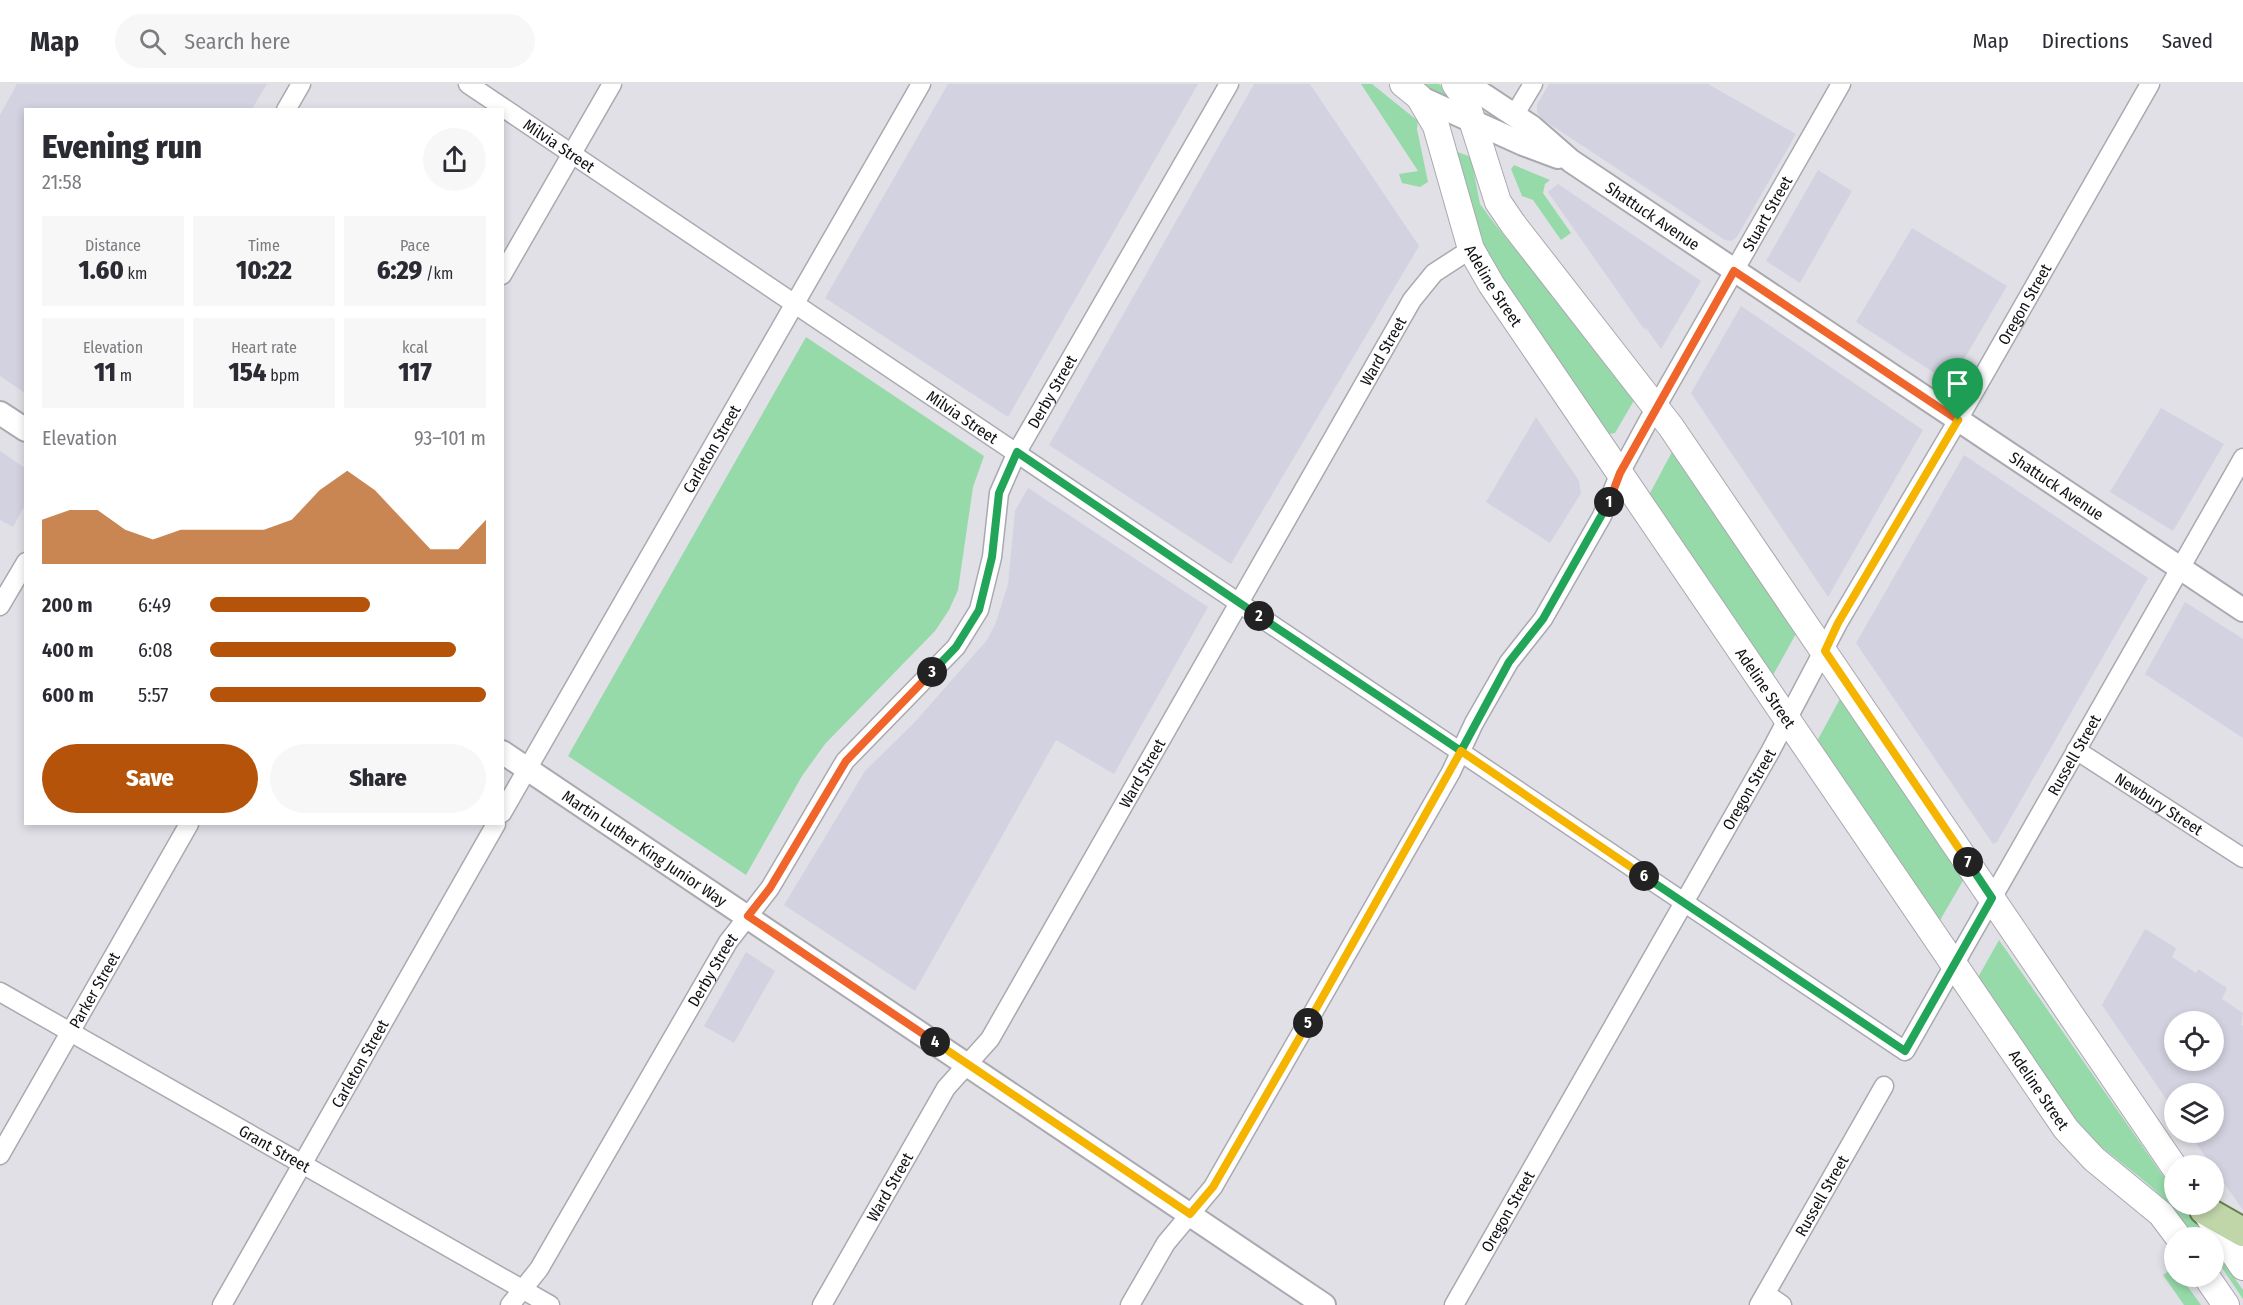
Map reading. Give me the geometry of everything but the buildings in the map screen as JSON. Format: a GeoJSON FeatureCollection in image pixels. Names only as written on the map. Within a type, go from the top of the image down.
{"type":"FeatureCollection","features":[{"type":"Feature","properties":{"kind":"main road"},"geometry":{"type":"LineString","coordinates":[[1455,84],[1465,98],[1490,180],[1503,209],[1656,406],[2166,1155]]}},
{"type":"Feature","properties":{"kind":"main road","name":"Adeline Street"},"geometry":{"type":"LineString","coordinates":[[1411,90],[1436,126],[1471,249],[1486,277],[2066,1129],[2094,1160],[2161,1214],[2171,1227]]}},
{"type":"Feature","properties":{"kind":"main road"},"geometry":{"type":"LineString","coordinates":[[2207,1215],[2243,1267]]}},
{"type":"Feature","properties":{"kind":"main road"},"geometry":{"type":"LineString","coordinates":[[2214,1215],[2243,1232]]}},
{"type":"Feature","properties":{"kind":"main road"},"geometry":{"type":"LineString","coordinates":[[2214,1287],[2226,1305]]}},
{"type":"Feature","properties":{"kind":"street"},"geometry":{"type":"LineString","coordinates":[[287,108],[301,84]]}},
{"type":"Feature","properties":{"kind":"street","name":"Milvia Street"},"geometry":{"type":"LineString","coordinates":[[468,84],[504,108]]}},
{"type":"Feature","properties":{"kind":"street"},"geometry":{"type":"LineString","coordinates":[[504,272],[612,84]]}},
{"type":"Feature","properties":{"kind":"street","name":"Carleton Street"},"geometry":{"type":"LineString","coordinates":[[504,809],[921,84]]}},
{"type":"Feature","properties":{"kind":"street","name":"Derby Street"},"geometry":{"type":"LineString","coordinates":[[510,1305],[539,1269],[728,942],[770,888],[846,761],[956,647],[967,631],[979,610],[987,584],[999,493],[1017,452],[1229,84]]}},
{"type":"Feature","properties":{"kind":"street","name":"Shattuck Avenue"},"geometry":{"type":"LineString","coordinates":[[1467,84],[1515,114],[1571,161],[2243,610]]}},
{"type":"Feature","properties":{"kind":"street"},"geometry":{"type":"LineString","coordinates":[[1515,114],[1533,84]]}},
{"type":"Feature","properties":{"kind":"street","name":"Stuart Street"},"geometry":{"type":"LineString","coordinates":[[1130,1305],[1166,1243],[1213,1187],[1461,751],[1509,662],[1543,619],[1602,516],[1620,473],[1656,406],[1841,84]]}},
{"type":"Feature","properties":{"kind":"street","name":"Oregon Street"},"geometry":{"type":"LineString","coordinates":[[1454,1305],[1788,719],[1838,623],[1958,420],[2150,84]]}},
{"type":"Feature","properties":{"kind":"street","name":"Shattuck Avenue"},"geometry":{"type":"LineString","coordinates":[[1411,90],[1472,121],[1571,161]]}},
{"type":"Feature","properties":{"kind":"street","name":"Milvia Street"},"geometry":{"type":"LineString","coordinates":[[504,108],[1905,1051]]}},
{"type":"Feature","properties":{"kind":"street","name":"Ward Street"},"geometry":{"type":"LineString","coordinates":[[822,1305],[946,1088],[996,1029],[1412,300],[1434,273],[1471,249]]}},
{"type":"Feature","properties":{"kind":"street"},"geometry":{"type":"LineString","coordinates":[[0,413],[24,430]]}},
{"type":"Feature","properties":{"kind":"street","name":"Russell Street"},"geometry":{"type":"LineString","coordinates":[[1905,1051],[2243,458]]}},
{"type":"Feature","properties":{"kind":"street"},"geometry":{"type":"LineString","coordinates":[[0,606],[24,565]]}},
{"type":"Feature","properties":{"kind":"street","name":"Newbury Street"},"geometry":{"type":"LineString","coordinates":[[2076,750],[2243,858]]}},
{"type":"Feature","properties":{"kind":"street","name":"Martin Luther King Junior Way"},"geometry":{"type":"LineString","coordinates":[[504,754],[1324,1305]]}},
{"type":"Feature","properties":{"kind":"street","name":"Parker Street"},"geometry":{"type":"LineString","coordinates":[[0,1155],[188,825]]}},
{"type":"Feature","properties":{"kind":"street","name":"Carleton Street"},"geometry":{"type":"LineString","coordinates":[[222,1305],[495,825]]}},
{"type":"Feature","properties":{"kind":"street","name":"Grant Street"},"geometry":{"type":"LineString","coordinates":[[0,992],[550,1305]]}},
{"type":"Feature","properties":{"kind":"street","name":"Russell Street"},"geometry":{"type":"LineString","coordinates":[[1763,1300],[1884,1086]]}},
{"type":"Feature","properties":{"kind":"street"},"geometry":{"type":"LineString","coordinates":[[1763,1300],[1782,1305]]}},
{"type":"Feature","properties":{"kind":"shaded area"},"geometry":{"type":"Polygon","coordinates":[[[17,84],[267,84],[253,108],[24,108],[24,392],[0,376],[0,115],[17,84]]]}},
{"type":"Feature","properties":{"kind":"shaded area"},"geometry":{"type":"Polygon","coordinates":[[[948,84],[1198,84],[1008,417],[825,298],[948,84]]]}},
{"type":"Feature","properties":{"kind":"shaded area"},"geometry":{"type":"Polygon","coordinates":[[[1254,84],[1310,84],[1419,246],[1231,564],[1049,445],[1254,84]]]}},
{"type":"Feature","properties":{"kind":"shaded area"},"geometry":{"type":"Polygon","coordinates":[[[1549,84],[1708,84],[1796,134],[1737,237],[1732,241],[1725,240],[1542,119],[1537,112],[1537,105],[1549,84]]]}},
{"type":"Feature","properties":{"kind":"shaded area"},"geometry":{"type":"Polygon","coordinates":[[[1818,170],[1852,191],[1800,283],[1766,261],[1818,170]]]}},
{"type":"Feature","properties":{"kind":"shaded area"},"geometry":{"type":"Polygon","coordinates":[[[1558,184],[1701,281],[1661,349],[1646,328],[1644,329],[1548,192],[1558,184]]]}},
{"type":"Feature","properties":{"kind":"shaded area"},"geometry":{"type":"Polygon","coordinates":[[[1912,228],[2007,286],[1950,383],[1856,322],[1912,228]]]}},
{"type":"Feature","properties":{"kind":"shaded area"},"geometry":{"type":"Polygon","coordinates":[[[1741,306],[1923,430],[1828,597],[1691,393],[1741,306]]]}},
{"type":"Feature","properties":{"kind":"shaded area"},"geometry":{"type":"Polygon","coordinates":[[[2161,408],[2224,444],[2173,531],[2110,492],[2161,408]]]}},
{"type":"Feature","properties":{"kind":"shaded area"},"geometry":{"type":"Polygon","coordinates":[[[1536,417],[1579,481],[1581,493],[1550,543],[1486,502],[1536,417]]]}},
{"type":"Feature","properties":{"kind":"shaded area"},"geometry":{"type":"Polygon","coordinates":[[[0,451],[24,467],[24,507],[13,527],[0,520],[0,451]]]}},
{"type":"Feature","properties":{"kind":"shaded area"},"geometry":{"type":"Polygon","coordinates":[[[1964,455],[2148,578],[1997,842],[1993,844],[1856,643],[1964,455]]]}},
{"type":"Feature","properties":{"kind":"shaded area"},"geometry":{"type":"Polygon","coordinates":[[[1028,488],[1208,607],[1114,774],[1056,740],[915,991],[784,905],[865,771],[914,723],[987,640],[996,622],[1008,584],[1015,511],[1028,488]]]}},
{"type":"Feature","properties":{"kind":"shaded area"},"geometry":{"type":"Polygon","coordinates":[[[2185,602],[2243,639],[2243,738],[2145,674],[2185,602]]]}},
{"type":"Feature","properties":{"kind":"shaded area"},"geometry":{"type":"Polygon","coordinates":[[[2145,929],[2176,948],[2172,957],[2196,973],[2198,969],[2227,988],[2222,999],[2243,1013],[2241,1025],[2243,1026],[2243,1210],[2224,1183],[2224,1155],[2204,1155],[2196,1143],[2224,1143],[2224,1083],[2164,1083],[2164,1096],[2102,1005],[2145,929]]]}},
{"type":"Feature","properties":{"kind":"shaded area"},"geometry":{"type":"Polygon","coordinates":[[[746,952],[775,971],[734,1043],[704,1026],[746,952]]]}},
{"type":"Feature","properties":{"kind":"green space"},"geometry":{"type":"Polygon","coordinates":[[[1361,84],[1372,84],[1418,121],[1417,129],[1428,182],[1420,187],[1402,183],[1399,174],[1418,171],[1361,84]]]}},
{"type":"Feature","properties":{"kind":"green space"},"geometry":{"type":"Polygon","coordinates":[[[1422,84],[1439,84],[1450,95],[1451,100],[1446,101],[1422,84]]]}},
{"type":"Feature","properties":{"kind":"green space"},"geometry":{"type":"Polygon","coordinates":[[[1455,151],[1471,157],[1480,204],[1636,397],[1615,433],[1610,434],[1602,426],[1490,258],[1474,225],[1455,151]]]}},
{"type":"Feature","properties":{"kind":"green space"},"geometry":{"type":"Polygon","coordinates":[[[1514,165],[1550,180],[1545,184],[1543,193],[1571,233],[1561,240],[1533,200],[1522,196],[1511,169],[1514,165]]]}},
{"type":"Feature","properties":{"kind":"green space"},"geometry":{"type":"Polygon","coordinates":[[[806,337],[984,456],[973,487],[958,590],[949,610],[935,631],[825,744],[802,776],[746,875],[568,756],[806,337]]]}},
{"type":"Feature","properties":{"kind":"green space"},"geometry":{"type":"Polygon","coordinates":[[[1673,450],[1797,632],[1772,677],[1649,495],[1673,450]]]}},
{"type":"Feature","properties":{"kind":"green space"},"geometry":{"type":"Polygon","coordinates":[[[1841,697],[1964,879],[1939,922],[1816,743],[1841,697]]]}},
{"type":"Feature","properties":{"kind":"green space"},"geometry":{"type":"Polygon","coordinates":[[[1999,940],[2164,1177],[2164,1199],[2099,1145],[2076,1122],[1977,979],[1999,940]]]}},
{"type":"Feature","properties":{"kind":"green space"},"geometry":{"type":"Polygon","coordinates":[[[2177,1215],[2190,1215],[2199,1227],[2186,1227],[2177,1215]]]}},
{"type":"Feature","properties":{"kind":"green space"},"geometry":{"type":"Polygon","coordinates":[[[2224,1263],[2243,1290],[2243,1299],[2224,1271],[2224,1263]]]}},
{"type":"Feature","properties":{"kind":"green space"},"geometry":{"type":"Polygon","coordinates":[[[2171,1287],[2188,1287],[2201,1305],[2184,1305],[2171,1287]]]}},
{"type":"Feature","properties":{"kind":"route"},"geometry":{"type":"LineString","coordinates":[[1958,420],[1734,271],[1656,406],[1620,473],[1602,516],[1543,619],[1509,662],[1474,723],[1461,751],[1221,592],[1017,452],[999,493],[987,584],[979,610],[967,631],[956,647],[846,761],[806,823],[770,888],[748,916],[1190,1214],[1213,1187],[1461,751],[1905,1051],[1992,898],[1825,651],[1838,623],[1958,420]]}}]}
